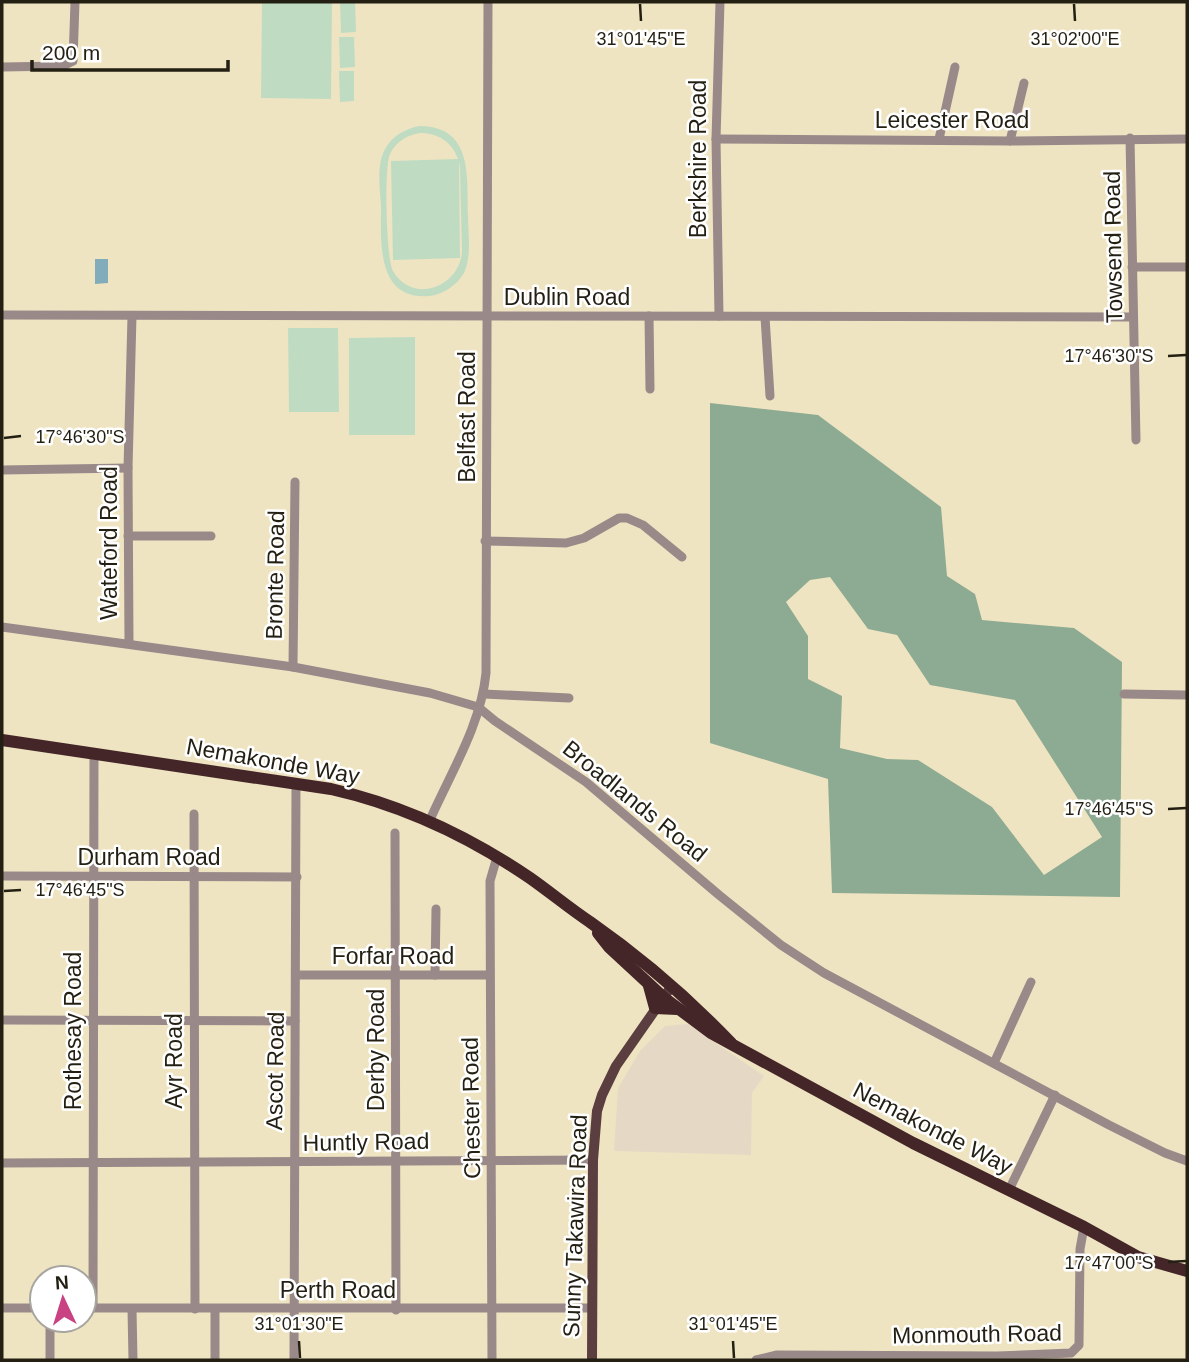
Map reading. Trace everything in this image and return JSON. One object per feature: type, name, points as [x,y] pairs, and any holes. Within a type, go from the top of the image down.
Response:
[{"type":"highway","name":"Nemakonde Way","points":[[2,740],[342,791],[429,822],[531,878],[620,943],[663,998],[731,1043]]},
{"type":"highway","name":"Nemakonde Way","points":[[590,922],[609,947],[663,998],[710,1033],[903,1137],[1149,1261],[1187,1271]]},
{"type":"highway","name":"Nemakonde Way","points":[[1118,1245],[1187,1262]]},
{"type":"main road","name":"Sunny Takawira Road","points":[[592,1360],[593,1160],[597,1111],[609,1078],[624,1052],[663,998]]},
{"type":"street","points":[[2,67],[62,66],[73,61],[75,2]]},
{"type":"street","name":"Belfast Road","points":[[429,822],[473,725],[484,694],[486,673],[488,2]]},
{"type":"street","name":"Berkshire Road","points":[[719,316],[716,139],[720,2]]},
{"type":"street","points":[[939,139],[955,66]]},
{"type":"street","points":[[1010,141],[1024,83]]},
{"type":"street","name":"Towsend Road","points":[[1130,138],[1136,440]]},
{"type":"street","name":"Leicester Road","points":[[716,139],[1187,139]]},
{"type":"street","points":[[1132,267],[1187,267]]},
{"type":"street","name":"Dublin Road","points":[[2,315],[1133,317]]},
{"type":"street","name":"Wateford Road","points":[[129,643],[128,468],[132,316]]},
{"type":"street","points":[[649,316],[650,389]]},
{"type":"street","points":[[765,317],[770,396]]},
{"type":"street","points":[[2,470],[128,468]]},
{"type":"street","name":"Bronte Road","points":[[293,667],[295,482]]},
{"type":"street","points":[[485,541],[566,544],[584,538],[619,518],[627,518],[643,524],[682,557]]},
{"type":"street","points":[[128,536],[211,536]]},
{"type":"street","name":"Broadlands Road","points":[[2,627],[293,667],[430,694],[478,707],[495,722],[586,782],[782,945],[861,994],[1165,1153],[1187,1161]]},
{"type":"street","points":[[484,694],[569,698]]},
{"type":"street","points":[[1125,694],[1187,695]]},
{"type":"street","name":"Rothesay Road","points":[[90,1264],[93,1163],[94,753]]},
{"type":"street","name":"Ascot Road","points":[[294,1360],[296,783]]},
{"type":"street","name":"Ayr Road","points":[[194,814],[195,1309]]},
{"type":"street","name":"Derby Road","points":[[395,833],[396,1310]]},
{"type":"street","name":"Chester Road","points":[[492,1360],[489,975],[490,881],[497,857]]},
{"type":"street","name":"Durham Road","points":[[2,876],[297,877]]},
{"type":"street","points":[[435,975],[436,909]]},
{"type":"street","name":"Forfar Road","points":[[296,975],[489,975]]},
{"type":"street","points":[[994,1063],[1031,982]]},
{"type":"street","points":[[2,1020],[295,1021]]},
{"type":"street","points":[[1009,1190],[1055,1095]]},
{"type":"street","name":"Huntly Road","points":[[2,1163],[593,1160]]},
{"type":"street","name":"Monmouth Road","points":[[756,1360],[777,1355],[997,1356],[1071,1353],[1079,1345],[1080,1249],[1084,1227]]},
{"type":"street","points":[[2,1308],[28,1308]]},
{"type":"street","name":"Perth Road","points":[[98,1308],[592,1308]]},
{"type":"street","points":[[132,1309],[133,1360]]},
{"type":"street","points":[[215,1309],[215,1360]]},
{"type":"street","points":[[50,1334],[50,1360]]},
{"type":"shaded area","points":[[688,1024],[764,1076],[752,1093],[751,1155],[614,1151],[618,1088],[640,1051],[665,1026]]},
{"type":"green space","points":[[262,2],[332,2],[331,99],[261,98]]},
{"type":"green space","points":[[355,2],[356,32],[341,33],[340,3]]},
{"type":"green space","points":[[339,37],[354,37],[355,67],[340,68]]},
{"type":"green space","points":[[339,71],[354,71],[354,101],[340,102]]},
{"type":"green space","points":[[419,126],[437,128],[449,134],[458,144],[468,185],[469,244],[464,273],[454,285],[430,296],[412,295],[400,289],[391,279],[382,252],[379,178],[382,156],[395,137]],"holes":[[[427,133],[448,143],[458,159],[391,161],[393,260],[460,258],[459,161],[462,252],[459,264],[453,275],[434,287],[423,289],[412,287],[393,271],[387,232],[386,194],[388,163],[392,150],[406,137]]]},
{"type":"green space","points":[[288,328],[338,328],[339,412],[289,412]]},
{"type":"green space","points":[[415,337],[415,435],[349,435],[349,338]]},
{"type":"green space","points":[[710,403],[818,415],[941,507],[947,576],[975,594],[982,620],[1074,628],[1122,662],[1120,897],[832,893],[828,779],[710,743]],"holes":[[[830,577],[868,629],[897,635],[930,685],[1015,700],[1102,837],[1044,875],[992,807],[918,760],[887,759],[840,748],[842,696],[808,679],[808,636],[786,602],[810,580]]]},
{"type":"water","points":[[95,259],[108,259],[108,283],[95,284]]}]
